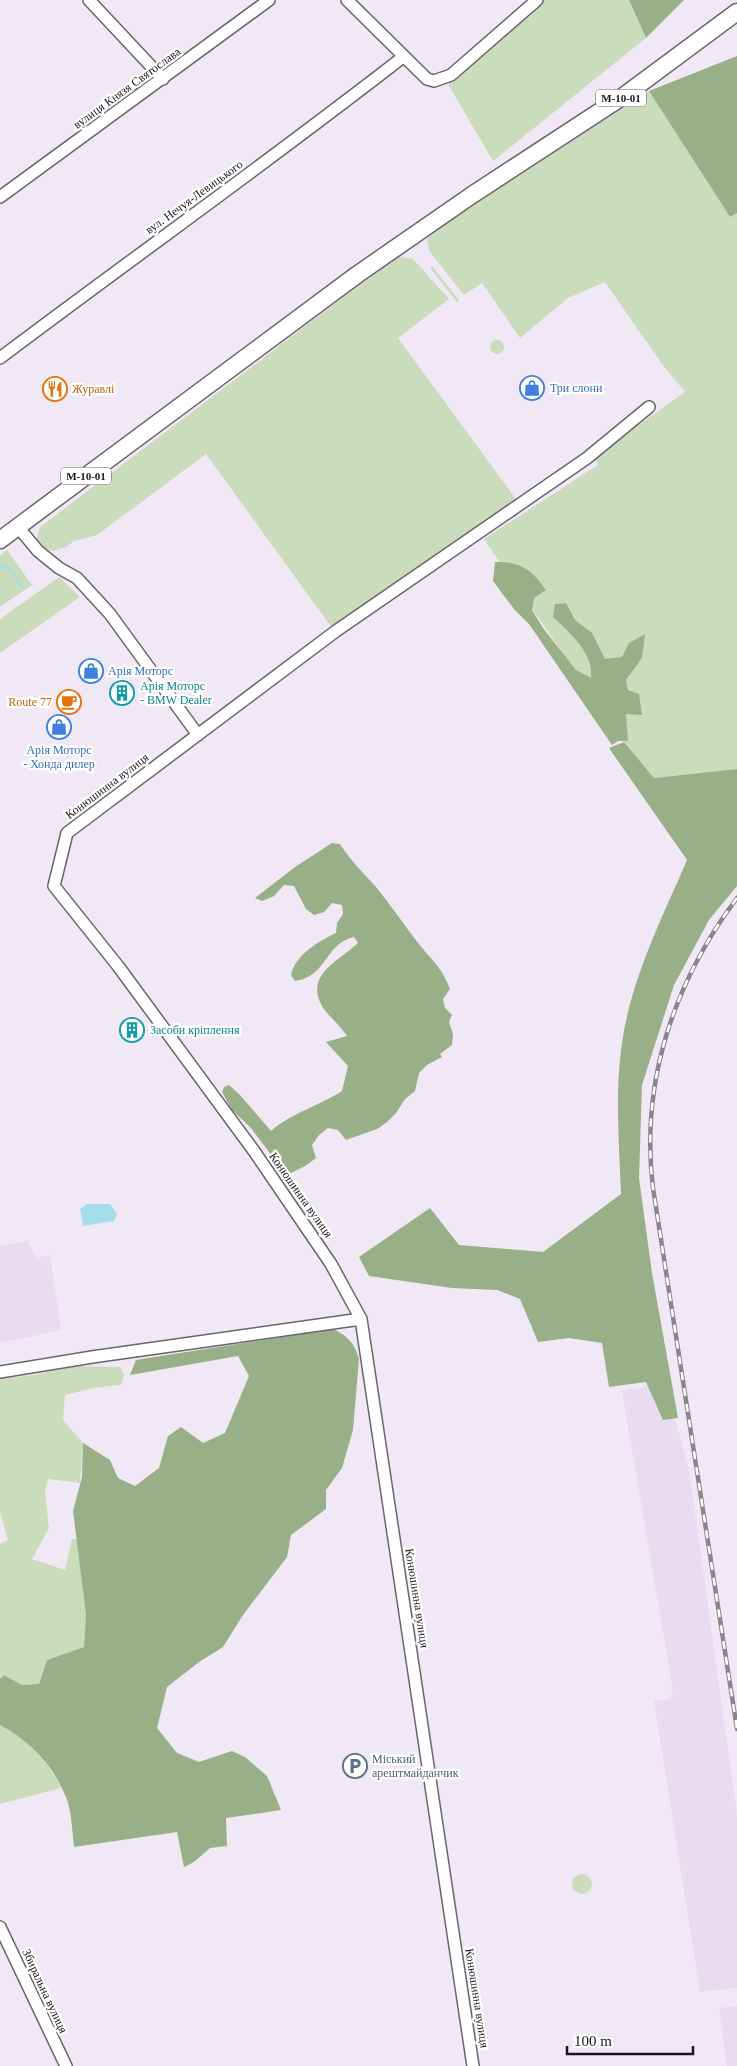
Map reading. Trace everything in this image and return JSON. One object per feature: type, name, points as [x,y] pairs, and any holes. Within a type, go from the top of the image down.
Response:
[{"type":"highway","name":"М-10-01","points":[[0,540],[358,274],[493,181],[625,95],[737,12]]},
{"type":"street","points":[[89,0],[163,79]]},
{"type":"street","name":"вулиця Князя Святослава","points":[[0,196],[270,0]]},
{"type":"street","points":[[347,0],[427,79],[434,81],[442,80],[458,69],[537,0]]},
{"type":"street","name":"вул. Нечуя-Левицького","points":[[0,358],[156,240],[266,163],[403,56]]},
{"type":"street","points":[[18,527],[38,551],[59,568],[77,578],[110,614],[198,735],[336,631],[587,458],[649,406]]},
{"type":"street","name":"Конюшинна вулиця","points":[[198,735],[67,833],[54,886],[118,966],[254,1151],[332,1264],[361,1320],[473,2066]]},
{"type":"street","points":[[0,1372],[92,1357],[361,1320]]},
{"type":"street","name":"Збиральна вулиця","points":[[0,1927],[66,2066]]},
{"type":"shaded area","points":[[27,1241],[37,1258],[50,1255],[61,1330],[0,1343],[0,1246]]},
{"type":"shaded area","points":[[665,1384],[689,1469],[737,1814],[737,1988],[700,1992],[654,1701],[669,1699],[673,1691],[622,1391]]},
{"type":"shaded area","points":[[737,2006],[737,2066],[727,2066],[719,2008]]},
{"type":"green space","points":[[543,0],[629,0],[646,38],[493,161],[448,84]]},
{"type":"green space","points":[[629,0],[684,0],[646,38]]},
{"type":"green space","points":[[737,56],[737,213],[730,217],[649,91]]},
{"type":"green space","points":[[649,91],[730,217],[737,213],[737,769],[654,778],[624,742],[484,539],[598,465],[594,457],[685,392],[662,364],[605,282],[568,298],[520,338],[482,283],[464,295],[430,252],[427,241],[433,230]]},
{"type":"green space","points":[[400,257],[413,259],[449,299],[398,338],[518,502],[427,561],[332,628],[206,454],[97,535],[74,541],[66,547],[53,551],[42,548],[37,538],[40,527],[394,259]]},
{"type":"green space","points":[[432,266],[459,300],[457,302],[430,268]]},
{"type":"green space","points":[[497,340],[502,342],[504,347],[502,352],[497,354],[492,352],[490,347],[492,342]]},
{"type":"green space","points":[[7,550],[32,585],[0,607],[0,555]]},
{"type":"green space","points":[[495,562],[519,565],[530,572],[541,583],[546,590],[534,598],[532,610],[543,628],[576,670],[591,678],[589,660],[585,652],[580,644],[553,617],[555,604],[566,603],[575,620],[592,633],[605,659],[622,657],[629,643],[645,634],[642,658],[626,680],[628,690],[639,694],[642,715],[626,714],[628,741],[618,741],[612,745],[529,624],[514,609],[493,581]]},
{"type":"green space","points":[[59,577],[80,597],[0,653],[0,619]]},
{"type":"green space","points":[[624,742],[654,778],[737,769],[737,886],[709,920],[674,985],[642,1085],[639,1178],[652,1273],[678,1418],[663,1420],[646,1382],[609,1387],[602,1343],[569,1338],[538,1342],[520,1299],[497,1290],[452,1288],[369,1276],[359,1257],[430,1208],[459,1245],[543,1252],[621,1194],[618,1092],[624,1031],[642,965],[687,860],[609,748]]},
{"type":"green space","points":[[332,843],[340,844],[380,892],[443,974],[450,989],[443,999],[445,1008],[452,1015],[449,1022],[453,1034],[452,1045],[440,1054],[442,1057],[427,1065],[419,1073],[415,1091],[405,1099],[396,1113],[387,1122],[377,1129],[346,1140],[338,1130],[328,1128],[319,1135],[312,1145],[316,1158],[289,1174],[278,1169],[269,1152],[251,1128],[232,1110],[222,1092],[224,1087],[229,1085],[271,1131],[287,1119],[342,1091],[348,1066],[326,1042],[347,1036],[322,1006],[318,995],[318,985],[326,969],[358,943],[354,937],[344,941],[337,946],[314,973],[306,978],[295,981],[291,975],[297,961],[309,949],[336,933],[337,923],[343,914],[342,905],[332,903],[324,912],[314,915],[306,909],[294,886],[284,885],[274,896],[262,901],[255,898],[295,867]]},
{"type":"green space","points":[[333,1329],[350,1341],[359,1359],[353,1430],[342,1468],[326,1490],[326,1509],[291,1535],[287,1557],[243,1615],[223,1647],[199,1662],[167,1687],[157,1728],[177,1753],[199,1762],[232,1751],[245,1757],[267,1776],[281,1810],[226,1818],[227,1846],[210,1848],[194,1862],[184,1867],[177,1832],[74,1847],[68,1803],[54,1774],[31,1747],[0,1725],[0,1679],[4,1675],[22,1685],[39,1684],[47,1660],[84,1647],[86,1614],[73,1511],[82,1477],[83,1443],[110,1460],[118,1478],[135,1486],[159,1468],[168,1436],[181,1427],[203,1443],[225,1433],[249,1376],[238,1356],[130,1375],[136,1360]]},
{"type":"green space","points":[[74,1366],[120,1367],[124,1375],[121,1385],[93,1388],[65,1395],[63,1420],[83,1443],[80,1483],[48,1479],[45,1493],[49,1528],[32,1559],[65,1570],[72,1539],[78,1539],[86,1614],[84,1647],[47,1660],[39,1684],[22,1685],[4,1675],[0,1679],[0,1544],[8,1540],[0,1512],[0,1379],[34,1375]]},
{"type":"green space","points":[[0,1725],[36,1751],[49,1767],[61,1788],[0,1804]]},
{"type":"green space","points":[[582,1874],[589,1877],[592,1884],[589,1891],[582,1894],[575,1891],[572,1884],[575,1877]]},
{"type":"water","points":[[87,1204],[110,1204],[117,1214],[114,1221],[83,1226],[80,1209]]},
{"type":"waterway","points":[[0,568],[5,564],[23,588]]},
{"type":"railway","points":[[737,898],[695,964],[679,999],[666,1035],[657,1072],[652,1110],[650,1149],[653,1188],[737,1729]]},
{"type":"place","name":"Три слони","points":[[532,388]]},
{"type":"place","name":"Журавлі","points":[[55,389]]},
{"type":"place","name":"Арія Моторс","points":[[91,671]]},
{"type":"place","name":"Арія Моторс - BMW Dealer","points":[[122,693]]},
{"type":"place","name":"Route 77","points":[[69,702]]},
{"type":"place","name":"Арія Моторс - Хонда дилер","points":[[59,727]]},
{"type":"place","name":"Засоби кріплення","points":[[132,1030]]},
{"type":"place","name":"Міський арештмайданчик","points":[[355,1766]]}]
